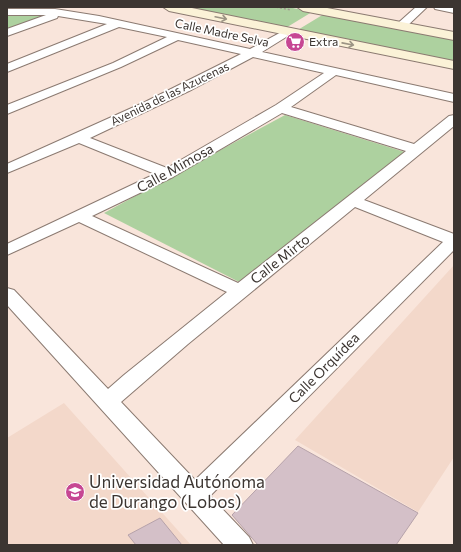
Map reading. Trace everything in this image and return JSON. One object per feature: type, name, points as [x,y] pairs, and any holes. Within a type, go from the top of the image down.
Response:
[{"type":"main road","points":[[169,7],[454,65]]},
{"type":"main road","points":[[299,9],[325,9],[400,26],[454,36]]},
{"type":"main road","name":"Avenida de las Azucenas","points":[[287,32],[325,9]]},
{"type":"street","points":[[400,26],[422,7]]},
{"type":"street","points":[[438,7],[454,10]]},
{"type":"street","name":"Calle Madre Selva","points":[[7,12],[61,13],[119,23],[454,98]]},
{"type":"street","points":[[7,33],[61,13]]},
{"type":"street","points":[[7,68],[119,23]]},
{"type":"street","name":"Avenida de las Azucenas","points":[[7,168],[79,138],[156,103],[253,53],[287,32]]},
{"type":"street","points":[[7,110],[118,65],[178,36]]},
{"type":"street","name":"Calle Mimosa","points":[[7,250],[81,217],[168,174],[282,108],[334,71]]},
{"type":"street","points":[[282,108],[415,149]]},
{"type":"street","name":"Calle Mirto","points":[[108,402],[131,380],[454,119]]},
{"type":"street","points":[[79,138],[168,174]]},
{"type":"street","points":[[353,201],[454,240]]},
{"type":"street","points":[[81,217],[240,291]]},
{"type":"street","name":"Calle Orquídea","points":[[195,496],[454,240]]},
{"type":"street","points":[[7,294],[240,545]]},
{"type":"path","points":[[276,7],[299,9]]},
{"type":"shaded area","points":[[454,265],[454,457],[418,512],[295,440]]},
{"type":"shaded area","name":"Universidad Autónoma de Durango (Lobos)","points":[[64,403],[191,545],[7,545],[7,438]]},
{"type":"green space","points":[[176,7],[288,7],[312,12],[284,29]]},
{"type":"green space","points":[[324,14],[454,39],[454,63],[296,31]]},
{"type":"green space","points":[[7,15],[49,16],[7,31]]},
{"type":"green space","points":[[285,115],[408,153],[245,285],[104,213]]},
{"type":"building","points":[[298,446],[418,513],[396,545],[258,545],[232,515]]},
{"type":"building","points":[[160,518],[182,545],[136,545],[128,535]]},
{"type":"place","name":"Extra","points":[[295,42]]},
{"type":"place","name":"Universidad Autónoma de Durango (Lobos)","points":[[75,492]]}]
